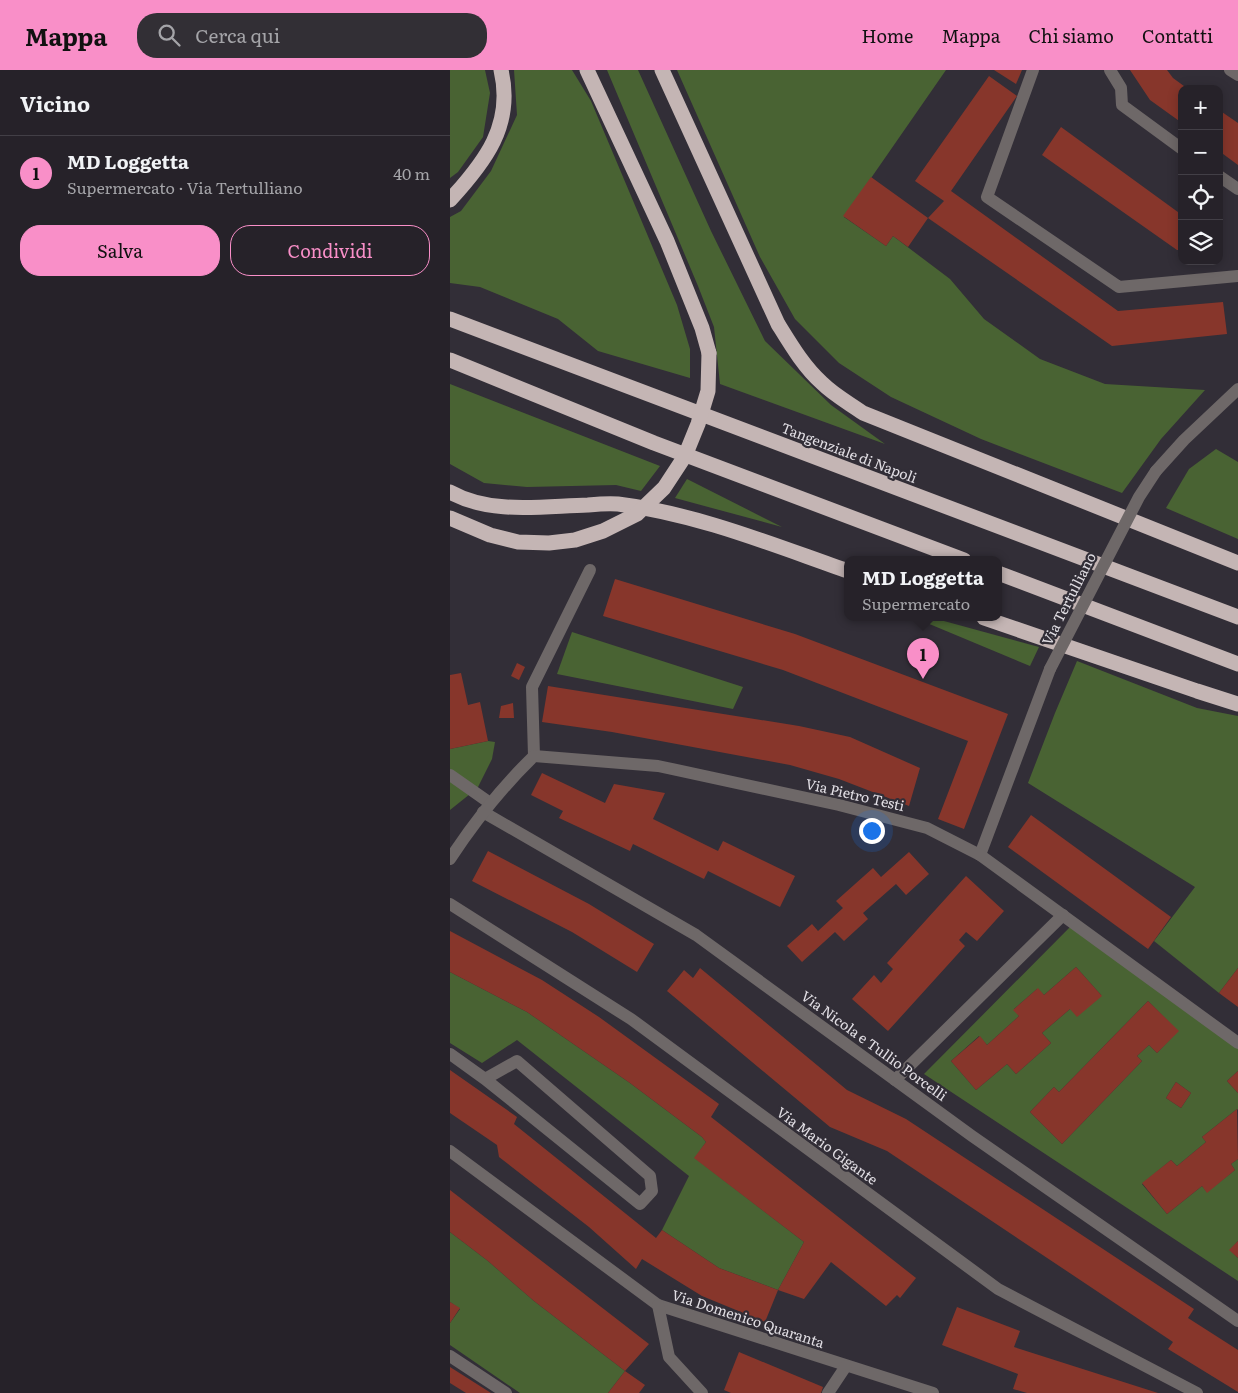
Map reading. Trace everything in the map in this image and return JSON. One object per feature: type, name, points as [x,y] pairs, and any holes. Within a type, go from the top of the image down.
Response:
[{"type":"highway","points":[[450,200],[482,164],[501,124],[503,101],[501,70]]},
{"type":"highway","points":[[450,518],[490,535],[518,542],[549,543],[575,540],[603,531],[637,514],[664,488],[685,456],[698,424],[708,391],[709,352],[702,328],[667,241],[587,70]]},
{"type":"highway","points":[[662,70],[778,324],[792,347],[821,383],[863,412],[1238,563]]},
{"type":"highway","name":"Tangenziale di Napoli","points":[[450,319],[1238,617]]},
{"type":"highway","points":[[450,360],[654,443],[953,556]]},
{"type":"highway","points":[[450,492],[474,502],[505,508],[617,504],[679,515],[724,528],[844,570]]},
{"type":"highway","points":[[1002,575],[1238,664]]},
{"type":"highway","points":[[993,621],[1238,704]]},
{"type":"street","points":[[1033,70],[987,197],[1119,287],[1238,276]]},
{"type":"street","points":[[1110,70],[1121,88],[1122,105],[1178,145]]},
{"type":"street","points":[[1230,70],[1238,76]]},
{"type":"street","points":[[1223,179],[1238,189]]},
{"type":"street","name":"Via Tertulliano","points":[[980,855],[1050,669],[1139,497],[1156,471],[1184,440],[1238,389]]},
{"type":"street","points":[[450,859],[486,808],[534,756],[532,687],[590,570]]},
{"type":"street","name":"Via Pietro Testi","points":[[534,756],[658,766],[839,805],[927,828],[980,855],[1238,1043]]},
{"type":"street","name":"Via Nicola e Tullio Porcelli","points":[[450,775],[486,808],[696,936],[972,1136],[1238,1321]]},
{"type":"street","name":"Via Mario Gigante","points":[[450,904],[631,1019],[998,1289],[1197,1393]]},
{"type":"street","points":[[895,1080],[1063,915]]},
{"type":"street","points":[[450,1054],[485,1078],[640,1204],[652,1191],[650,1176],[516,1061],[485,1078]]},
{"type":"street","name":"Via Domenico Quaranta","points":[[450,1152],[658,1305],[933,1393]]},
{"type":"street","points":[[658,1305],[668,1357],[702,1393]]},
{"type":"street","points":[[450,1356],[506,1393]]},
{"type":"street","points":[[828,1393],[846,1366]]},
{"type":"green space","points":[[450,70],[485,70],[490,93],[483,137],[458,172],[450,178]]},
{"type":"green space","points":[[514,70],[572,70],[591,101],[677,305],[690,349],[690,378],[598,351],[558,319],[480,287],[450,283],[450,217],[461,211],[491,171],[517,115]]},
{"type":"green space","points":[[607,70],[638,70],[711,231],[765,341],[831,405],[885,444],[720,384],[714,327]]},
{"type":"green space","points":[[677,70],[946,70],[844,217],[886,246],[893,236],[950,279],[984,319],[1040,359],[1105,384],[1205,390],[1161,439],[1122,493],[981,439],[891,397],[839,363],[795,319],[760,257]]},
{"type":"green space","points":[[450,384],[660,466],[641,491],[616,485],[527,487],[484,483],[450,464]]},
{"type":"green space","points":[[1216,449],[1238,462],[1238,539],[1166,508],[1189,469]]},
{"type":"green space","points":[[687,479],[782,527],[675,498]]},
{"type":"green space","points":[[922,621],[944,621],[1039,647],[1030,666]]},
{"type":"green space","points":[[572,632],[743,687],[733,709],[557,674]]},
{"type":"green space","points":[[1077,661],[1197,708],[1238,716],[1238,968],[1219,993],[1154,941],[1195,887],[1028,783]]},
{"type":"green space","points":[[488,741],[495,742],[492,759],[477,789],[450,769],[450,749]]},
{"type":"green space","points":[[450,781],[470,794],[450,810]]},
{"type":"green space","points":[[1074,923],[1238,1043],[1238,1071],[1227,1081],[1238,1093],[1238,1110],[1202,1137],[1206,1142],[1177,1166],[1171,1160],[1142,1184],[1167,1214],[1202,1186],[1207,1192],[1235,1170],[1231,1164],[1238,1159],[1238,1241],[1230,1250],[1238,1258],[1238,1281],[924,1074]],"holes":[[[1076,967],[1101,995],[1070,1009],[1042,1033],[1051,1043],[1016,1074],[1007,1064],[976,1090],[951,1061],[979,1036],[987,1045],[1019,1016],[1014,1009],[1037,989],[1044,995]],[[1148,1001],[1178,1031],[1157,1053],[1149,1045],[1137,1056],[1142,1061],[1062,1144],[1030,1112],[1054,1087],[1059,1092]],[[1176,1082],[1191,1093],[1181,1108],[1166,1098]]]},
{"type":"green space","points":[[450,972],[527,1012],[630,1083],[702,1137],[706,1142],[695,1158],[804,1242],[778,1290],[719,1268],[662,1230],[689,1176],[517,1040],[482,1063],[450,1043]]},
{"type":"green space","points":[[450,1232],[488,1261],[534,1301],[625,1371],[608,1393],[520,1393],[450,1345],[450,1323],[460,1309],[450,1302]]},
{"type":"building","points":[[994,70],[1022,70],[1016,84]]},
{"type":"building","points":[[1130,70],[1167,70],[1173,78],[1183,85],[1178,85],[1178,120],[1150,100]]},
{"type":"building","points":[[989,76],[1017,96],[951,191],[1118,311],[1223,302],[1227,334],[1112,346],[928,218],[944,201],[915,181]]},
{"type":"building","points":[[1223,113],[1238,123],[1238,165],[1223,154]]},
{"type":"building","points":[[1061,127],[1178,212],[1178,250],[1177,250],[1042,155]]},
{"type":"building","points":[[871,177],[928,218],[908,247],[893,236],[886,246],[843,216]]},
{"type":"building","points":[[615,579],[795,634],[1008,714],[964,829],[938,819],[968,741],[783,670],[603,616]]},
{"type":"building","points":[[517,663],[525,667],[519,680],[511,676]]},
{"type":"building","points":[[461,673],[468,705],[480,702],[488,741],[450,749],[450,675]]},
{"type":"building","points":[[548,686],[799,726],[850,737],[920,768],[909,806],[839,779],[790,765],[612,732],[542,722]]},
{"type":"building","points":[[513,703],[514,718],[499,718],[501,706]]},
{"type":"building","points":[[542,773],[605,803],[614,784],[665,793],[653,819],[718,851],[723,841],[795,876],[780,907],[708,871],[704,879],[633,844],[630,851],[559,818],[563,811],[531,795]]},
{"type":"building","points":[[1031,815],[1171,917],[1148,949],[1008,847]]},
{"type":"building","points":[[488,851],[589,904],[654,944],[637,972],[572,932],[472,881]]},
{"type":"building","points":[[909,852],[929,874],[906,895],[896,884],[863,913],[868,919],[844,941],[835,932],[802,962],[787,946],[812,924],[818,931],[843,908],[836,901],[873,868],[881,877]]},
{"type":"building","points":[[966,876],[1004,911],[977,941],[966,932],[959,940],[965,946],[888,1031],[852,999],[874,975],[881,983],[893,969],[887,963]]},
{"type":"building","points":[[450,931],[542,980],[599,1017],[719,1104],[711,1117],[916,1278],[900,1298],[897,1295],[886,1306],[831,1262],[804,1299],[778,1290],[804,1242],[694,1158],[706,1142],[702,1137],[630,1083],[527,1012],[450,972]]},
{"type":"building","points":[[1076,967],[1102,996],[1077,1017],[1070,1009],[1042,1033],[1051,1043],[1016,1074],[1007,1064],[976,1090],[951,1061],[980,1036],[987,1045],[1019,1016],[1013,1010],[1038,988],[1044,995]]},
{"type":"building","points":[[700,968],[847,1090],[906,1119],[1194,1309],[1188,1318],[1238,1350],[1238,1392],[1168,1349],[1173,1342],[887,1151],[830,1127],[667,991],[684,970],[693,978]]},
{"type":"building","points":[[1238,968],[1238,1007],[1219,993]]},
{"type":"building","points":[[1148,1001],[1179,1031],[1157,1053],[1149,1045],[1137,1056],[1142,1061],[1062,1144],[1030,1112],[1054,1087],[1059,1092]]},
{"type":"building","points":[[450,1070],[517,1117],[514,1124],[656,1238],[662,1230],[719,1268],[778,1290],[765,1322],[702,1296],[642,1259],[636,1269],[589,1227],[499,1157],[497,1145],[450,1113]]},
{"type":"building","points":[[1238,1071],[1238,1093],[1227,1081]]},
{"type":"building","points":[[1176,1082],[1191,1093],[1181,1108],[1166,1098]]},
{"type":"building","points":[[1237,1109],[1238,1159],[1231,1164],[1235,1170],[1207,1193],[1202,1186],[1167,1214],[1142,1183],[1171,1160],[1177,1166],[1206,1142],[1202,1137]]},
{"type":"building","points":[[450,1190],[649,1344],[625,1371],[534,1301],[488,1261],[450,1232]]},
{"type":"building","points":[[1238,1241],[1238,1258],[1229,1250]]},
{"type":"building","points":[[450,1302],[460,1308],[450,1323]]},
{"type":"building","points":[[957,1307],[1020,1331],[1014,1347],[1158,1393],[1027,1393],[1013,1389],[1018,1374],[942,1345]]},
{"type":"building","points":[[739,1352],[823,1387],[821,1393],[731,1393],[724,1390]]},
{"type":"building","points":[[450,1367],[491,1393],[466,1393],[450,1383]]},
{"type":"building","points":[[625,1371],[645,1385],[639,1393],[608,1393]]},
{"type":"place","name":"MD Loggetta","points":[[923,679]]}]
